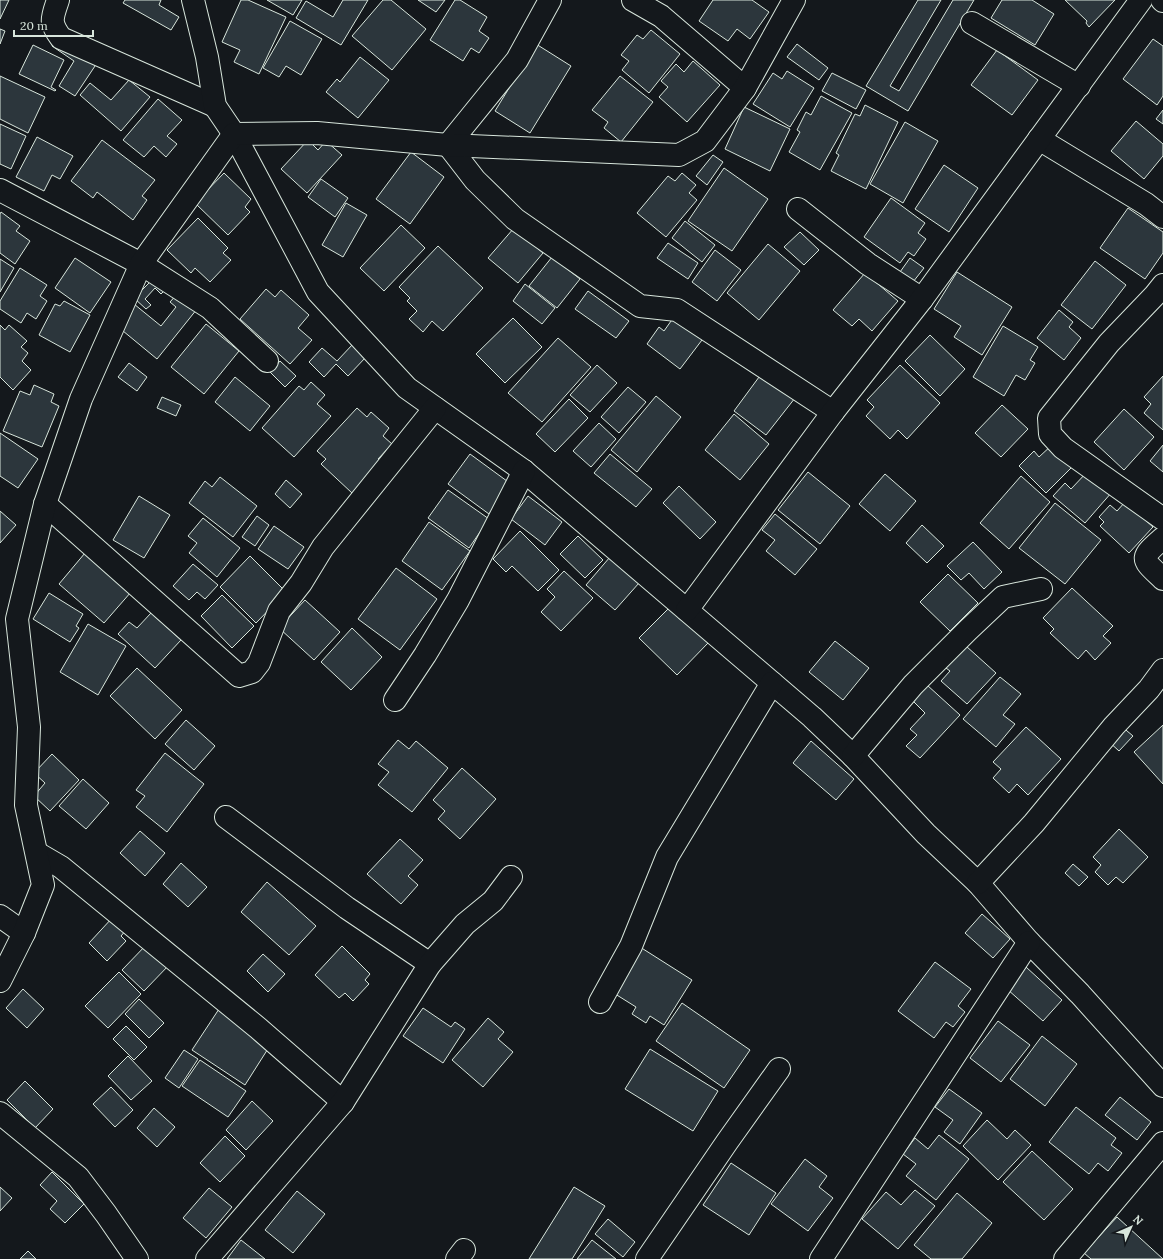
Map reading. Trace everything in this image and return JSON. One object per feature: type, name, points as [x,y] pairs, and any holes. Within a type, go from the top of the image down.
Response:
[{"type":"street","points":[[58,0],[53,15],[53,28],[61,38],[215,106]]},
{"type":"street","points":[[193,0],[207,57],[215,106],[234,134],[318,292],[407,388],[524,470],[812,717],[853,756],[926,834],[978,883],[1029,942],[1080,994],[1162,1085]]},
{"type":"street","points":[[448,145],[517,60],[550,0]]},
{"type":"street","points":[[633,0],[661,16],[745,88]]},
{"type":"street","points":[[234,134],[317,133],[448,145],[679,155],[706,141],[745,88],[794,0]]},
{"type":"street","points":[[686,610],[833,412],[922,300],[1141,0]]},
{"type":"street","points":[[972,23],[1079,86]]},
{"type":"street","points":[[0,982],[24,932],[43,885],[26,805],[29,726],[9,618],[45,504],[81,399],[141,264],[234,134]]},
{"type":"street","points":[[1039,139],[1146,204],[1163,217]]},
{"type":"street","points":[[448,145],[475,180],[515,219],[633,302],[640,306],[677,310],[833,412]]},
{"type":"street","points":[[0,190],[141,264],[210,308],[267,361]]},
{"type":"street","points":[[798,209],[868,264],[922,300]]},
{"type":"street","points":[[1160,294],[1109,344],[1049,418],[1050,434],[1063,448],[1163,519]]},
{"type":"street","points":[[45,504],[240,676],[252,672],[259,662],[279,611],[301,583],[323,547],[435,408]]},
{"type":"street","points":[[395,700],[425,655],[458,600],[524,470]]},
{"type":"street","points":[[1163,538],[1147,552],[1145,557],[1146,562],[1163,579]]},
{"type":"street","points":[[853,756],[913,684],[1003,598],[1041,589]]},
{"type":"street","points":[[978,883],[1034,823],[1114,726],[1149,689],[1163,670]]},
{"type":"street","points":[[600,1002],[631,946],[667,857],[772,683]]},
{"type":"street","points":[[226,818],[348,908],[430,964]]},
{"type":"street","points":[[37,853],[61,867],[252,1023],[344,1102]]},
{"type":"street","points":[[207,1259],[344,1102],[430,964],[465,924],[493,901],[511,877]]},
{"type":"street","points":[[0,916],[24,932]]},
{"type":"street","points":[[821,1259],[1029,942]]},
{"type":"street","points":[[647,1259],[779,1069]]},
{"type":"street","points":[[3,1121],[78,1177],[137,1259]]},
{"type":"street","points":[[1065,1259],[1163,1144]]},
{"type":"building","points":[[0,0],[9,0],[0,19]]},
{"type":"building","points":[[125,0],[161,0],[159,5],[179,17],[171,30],[123,3]]},
{"type":"building","points":[[241,0],[248,0],[286,17],[259,74],[234,62],[240,50],[222,42]]},
{"type":"building","points":[[267,0],[302,0],[293,15]]},
{"type":"building","points":[[343,0],[368,0],[341,45],[296,18],[306,1],[333,17]]},
{"type":"building","points":[[383,0],[391,0],[426,29],[392,70],[352,36]]},
{"type":"building","points":[[418,0],[445,0],[436,12]]},
{"type":"building","points":[[455,0],[460,0],[487,17],[479,31],[489,38],[479,53],[471,48],[463,61],[430,40]]},
{"type":"building","points":[[713,0],[752,0],[769,12],[750,39],[737,29],[728,41],[699,21]]},
{"type":"building","points":[[918,0],[941,0],[890,86],[899,91],[953,0],[974,0],[908,111],[866,86]]},
{"type":"building","points":[[1002,0],[1032,0],[1054,14],[1035,45],[991,18]]},
{"type":"building","points":[[1065,0],[1115,0],[1089,27],[1086,23],[1087,21]]},
{"type":"building","points":[[290,21],[322,39],[301,75],[286,66],[279,77],[263,68]]},
{"type":"building","points":[[0,29],[5,31],[0,44]]},
{"type":"building","points":[[651,30],[680,54],[649,93],[622,70],[629,61],[621,55],[637,35],[643,39]]},
{"type":"building","points":[[57,37],[97,63],[75,96],[59,86],[74,61],[52,46]]},
{"type":"building","points":[[1153,39],[1163,46],[1163,96],[1157,105],[1123,79]]},
{"type":"building","points":[[536,44],[571,66],[530,133],[495,111]]},
{"type":"building","points":[[797,44],[828,68],[819,80],[787,57]]},
{"type":"building","points":[[33,45],[64,60],[51,87],[56,90],[55,91],[19,74]]},
{"type":"building","points":[[997,50],[1038,80],[1012,115],[971,85]]},
{"type":"building","points":[[360,57],[389,80],[358,118],[326,92],[337,79],[340,82]]},
{"type":"building","points":[[693,61],[720,85],[687,122],[659,97],[668,87],[661,81],[676,64],[684,72]]},
{"type":"building","points":[[787,71],[814,88],[790,127],[753,104],[773,73],[782,79]]},
{"type":"building","points":[[832,73],[866,90],[856,109],[822,91]]},
{"type":"building","points":[[0,76],[45,97],[28,133],[0,119]]},
{"type":"building","points":[[620,76],[653,102],[621,142],[604,128],[608,122],[592,110]]},
{"type":"building","points":[[129,80],[150,97],[121,131],[80,95],[90,83],[111,100]]},
{"type":"building","points":[[821,96],[852,113],[820,170],[789,152],[800,132],[797,130],[806,112],[811,115]]},
{"type":"building","points":[[158,99],[182,120],[167,136],[177,144],[166,157],[154,146],[144,157],[123,140]]},
{"type":"building","points":[[865,105],[898,122],[866,189],[831,171],[839,155],[836,153],[855,114],[860,116]]},
{"type":"building","points":[[744,107],[790,129],[770,171],[725,149]]},
{"type":"building","points":[[1163,110],[1163,124],[1156,119]]},
{"type":"building","points":[[1136,121],[1163,144],[1163,156],[1144,179],[1111,151]]},
{"type":"building","points":[[905,122],[938,141],[903,203],[870,184]]},
{"type":"building","points":[[0,124],[26,136],[11,169],[0,164]]},
{"type":"building","points":[[37,137],[73,156],[60,179],[52,175],[44,191],[16,177]]},
{"type":"building","points":[[102,140],[155,180],[142,196],[147,200],[133,220],[97,192],[93,198],[71,181]]},
{"type":"building","points":[[308,140],[318,150],[326,141],[342,155],[307,193],[281,169]]},
{"type":"building","points":[[411,152],[444,177],[410,224],[376,199]]},
{"type":"building","points":[[713,155],[723,162],[707,185],[696,176]]},
{"type":"building","points":[[944,165],[978,188],[949,232],[915,209]]},
{"type":"building","points":[[724,168],[768,199],[732,251],[688,221]]},
{"type":"building","points":[[224,173],[251,199],[245,207],[250,212],[228,235],[195,203]]},
{"type":"building","points":[[682,173],[696,185],[689,193],[697,200],[666,237],[637,213],[668,176],[675,181]]},
{"type":"building","points":[[321,179],[348,198],[335,217],[308,197]]},
{"type":"building","points":[[891,198],[925,223],[918,233],[926,239],[914,256],[908,252],[900,263],[864,237]]},
{"type":"building","points":[[346,203],[367,215],[343,257],[322,245]]},
{"type":"building","points":[[1128,208],[1163,232],[1163,253],[1145,279],[1100,248]]},
{"type":"building","points":[[1,212],[20,226],[16,231],[30,241],[15,264],[0,253]]},
{"type":"building","points":[[198,218],[228,248],[223,253],[231,260],[210,282],[195,268],[191,273],[167,250]]},
{"type":"building","points":[[685,221],[715,245],[702,262],[672,238]]},
{"type":"building","points":[[401,225],[425,248],[384,291],[360,268]]},
{"type":"building","points":[[514,228],[543,253],[518,283],[488,258]]},
{"type":"building","points":[[800,232],[819,250],[804,265],[784,247]]},
{"type":"building","points":[[668,243],[698,263],[688,279],[657,258]]},
{"type":"building","points":[[768,244],[800,271],[759,320],[727,293]]},
{"type":"building","points":[[438,246],[483,288],[443,331],[432,321],[423,332],[409,319],[417,311],[407,301],[410,298],[399,287]]},
{"type":"building","points":[[715,250],[741,270],[717,301],[692,282]]},
{"type":"building","points":[[552,257],[580,279],[557,308],[529,286]]},
{"type":"building","points":[[75,258],[111,282],[90,313],[55,288]]},
{"type":"building","points":[[910,258],[924,268],[913,282],[900,272]]},
{"type":"building","points":[[0,259],[14,268],[0,292]]},
{"type":"building","points":[[1095,261],[1126,285],[1092,329],[1061,305]]},
{"type":"building","points":[[20,268],[47,285],[40,296],[47,301],[36,319],[27,313],[21,323],[0,309],[0,301]]},
{"type":"building","points":[[957,272],[1012,307],[982,355],[954,337],[961,326],[934,309]]},
{"type":"building","points":[[865,273],[898,301],[872,331],[859,319],[852,326],[833,310]]},
{"type":"building","points":[[156,276],[168,287],[161,294],[155,288],[145,299],[151,305],[146,309],[134,298]]},
{"type":"building","points":[[525,284],[555,308],[542,324],[513,301]]},
{"type":"building","points":[[266,289],[275,297],[281,290],[309,315],[298,328],[312,340],[290,364],[240,319]]},
{"type":"building","points":[[588,291],[629,321],[616,338],[575,309]]},
{"type":"building","points":[[178,293],[197,309],[157,359],[117,326],[134,304],[161,326],[176,307],[170,302]]},
{"type":"building","points":[[64,301],[90,315],[70,352],[39,335],[55,304],[60,306]]},
{"type":"building","points":[[1059,310],[1073,322],[1069,327],[1081,338],[1064,360],[1037,338]]},
{"type":"building","points":[[676,314],[705,336],[680,369],[647,344],[659,327],[664,331]]},
{"type":"building","points":[[513,318],[542,347],[505,383],[476,354]]},
{"type":"building","points":[[206,324],[239,351],[204,394],[171,367]]},
{"type":"building","points":[[0,325],[5,330],[9,325],[27,341],[21,347],[28,353],[22,361],[31,370],[13,390],[0,377]]},
{"type":"building","points":[[1003,326],[1038,347],[1030,360],[1035,363],[1025,380],[1016,375],[1004,396],[973,377]]},
{"type":"building","points":[[930,335],[965,369],[940,396],[905,361]]},
{"type":"building","points":[[558,338],[591,367],[542,422],[508,393]]},
{"type":"building","points":[[353,344],[366,357],[348,376],[336,364],[324,377],[309,362],[322,348],[337,361]]},
{"type":"building","points":[[280,361],[296,376],[285,387],[270,372]]},
{"type":"building","points":[[129,363],[147,377],[137,391],[118,377]]},
{"type":"building","points":[[597,365],[617,383],[590,412],[570,395]]},
{"type":"building","points":[[900,365],[940,403],[907,439],[898,430],[890,439],[866,416],[874,407],[867,400]]},
{"type":"building","points":[[762,373],[795,398],[766,435],[734,411]]},
{"type":"building","points":[[1163,376],[1163,430],[1144,413],[1151,404],[1144,397]]},
{"type":"building","points":[[235,377],[270,406],[250,431],[215,402]]},
{"type":"building","points":[[311,382],[325,395],[317,404],[331,416],[294,457],[262,428],[299,386],[304,390]]},
{"type":"building","points":[[34,385],[54,394],[51,402],[59,406],[42,447],[3,431],[20,391],[30,395]]},
{"type":"building","points":[[628,387],[646,402],[619,433],[601,417]]},
{"type":"building","points":[[656,396],[681,417],[637,472],[611,450]]},
{"type":"building","points":[[162,397],[181,405],[176,416],[157,408]]},
{"type":"building","points":[[569,399],[588,418],[555,452],[536,434]]},
{"type":"building","points":[[1002,405],[1028,429],[1001,457],[975,433]]},
{"type":"building","points":[[357,408],[367,417],[371,412],[389,428],[383,436],[392,444],[378,459],[381,462],[352,493],[321,464],[326,459],[317,451]]},
{"type":"building","points":[[1124,409],[1154,437],[1124,470],[1094,442]]},
{"type":"building","points":[[734,414],[769,444],[740,480],[705,450]]},
{"type":"building","points":[[599,423],[616,439],[591,467],[573,451]]},
{"type":"building","points":[[0,433],[38,459],[18,488],[0,476]]},
{"type":"building","points":[[1053,444],[1074,465],[1046,493],[1019,466],[1034,451],[1039,457]]},
{"type":"building","points":[[1163,445],[1163,472],[1150,461]]},
{"type":"building","points":[[470,454],[511,484],[489,514],[448,484]]},
{"type":"building","points":[[610,454],[652,489],[636,507],[594,473]]},
{"type":"building","points":[[1088,471],[1112,492],[1085,523],[1053,496],[1065,483],[1071,489]]},
{"type":"building","points":[[808,472],[850,506],[820,544],[778,510]]},
{"type":"building","points":[[885,474],[916,501],[890,531],[859,504]]},
{"type":"building","points":[[1021,476],[1050,502],[1009,549],[980,523]]},
{"type":"building","points":[[220,477],[257,506],[233,537],[189,503],[205,481],[212,487]]},
{"type":"building","points":[[286,480],[302,494],[290,508],[275,494]]},
{"type":"building","points":[[679,486],[716,522],[700,539],[663,503]]},
{"type":"building","points":[[448,490],[489,519],[469,548],[428,518]]},
{"type":"building","points":[[139,496],[170,515],[144,558],[113,540]]},
{"type":"building","points":[[528,496],[562,522],[545,545],[511,519]]},
{"type":"building","points":[[1125,502],[1153,527],[1129,553],[1100,526],[1104,522],[1099,517],[1110,505],[1117,511]]},
{"type":"building","points":[[1055,503],[1101,540],[1065,584],[1019,548]]},
{"type":"building","points":[[0,511],[16,525],[0,543]]},
{"type":"building","points":[[775,514],[817,549],[795,575],[766,551],[775,540],[762,530]]},
{"type":"building","points":[[257,516],[269,525],[255,546],[242,537]]},
{"type":"building","points":[[203,518],[240,548],[217,577],[189,553],[197,543],[188,536]]},
{"type":"building","points":[[429,522],[470,551],[442,590],[402,561]]},
{"type":"building","points":[[922,525],[944,546],[927,563],[906,543]]},
{"type":"building","points":[[274,526],[304,547],[288,569],[258,549]]},
{"type":"building","points":[[520,531],[559,570],[538,591],[512,566],[506,572],[493,559]]},
{"type":"building","points":[[578,536],[603,560],[585,578],[560,554]]},
{"type":"building","points":[[973,542],[1002,572],[984,589],[969,573],[961,580],[947,566]]},
{"type":"building","points":[[85,553],[131,592],[104,623],[59,584]]},
{"type":"building","points":[[250,556],[286,592],[256,623],[220,587]]},
{"type":"building","points":[[610,557],[639,583],[615,610],[586,585]]},
{"type":"building","points":[[193,564],[218,585],[205,599],[197,592],[189,600],[173,586]]},
{"type":"building","points":[[396,568],[437,599],[400,650],[358,619]]},
{"type":"building","points":[[564,571],[593,598],[561,631],[541,612],[555,597],[547,589]]},
{"type":"building","points":[[948,574],[978,603],[950,631],[920,602]]},
{"type":"building","points":[[1072,588],[1113,626],[1103,636],[1111,643],[1095,660],[1086,650],[1078,659],[1050,633],[1054,629],[1043,618]]},
{"type":"building","points":[[49,593],[83,614],[76,626],[79,628],[70,642],[33,619]]},
{"type":"building","points":[[222,595],[254,626],[232,648],[201,616]]},
{"type":"building","points":[[305,600],[340,632],[314,660],[279,628]]},
{"type":"building","points":[[671,606],[708,643],[677,675],[639,638]]},
{"type":"building","points":[[151,613],[181,640],[155,668],[118,634],[129,622],[137,628]]},
{"type":"building","points":[[88,624],[126,646],[98,695],[60,672]]},
{"type":"building","points":[[352,628],[382,657],[351,690],[321,662]]},
{"type":"building","points":[[835,641],[869,668],[843,700],[809,672]]},
{"type":"building","points":[[966,646],[996,673],[967,704],[941,681],[950,671],[946,668]]},
{"type":"building","points":[[137,668],[182,710],[155,739],[110,696]]},
{"type":"building","points":[[1000,677],[1021,694],[1003,715],[1015,724],[996,747],[963,719]]},
{"type":"building","points":[[927,685],[960,715],[920,758],[906,746],[917,735],[910,729],[925,713],[913,701]]},
{"type":"building","points":[[186,720],[215,746],[194,770],[165,744]]},
{"type":"building","points":[[1120,725],[1133,736],[1119,751],[1107,740]]},
{"type":"building","points":[[1163,725],[1163,784],[1134,752]]},
{"type":"building","points":[[1026,727],[1061,759],[1028,795],[1017,784],[1009,793],[993,778],[1001,769],[993,762]]},
{"type":"building","points":[[398,740],[409,749],[416,741],[448,768],[412,812],[378,785],[389,772],[378,764]]},
{"type":"building","points":[[811,741],[854,779],[836,800],[793,763]]},
{"type":"building","points":[[165,753],[204,784],[167,832],[136,807],[145,796],[136,790]]},
{"type":"building","points":[[52,754],[79,780],[50,811],[34,796],[45,783],[34,773]]},
{"type":"building","points":[[462,768],[496,799],[460,839],[438,819],[445,811],[433,800]]},
{"type":"building","points":[[83,779],[109,803],[86,829],[59,806]]},
{"type":"building","points":[[1119,829],[1148,857],[1123,883],[1116,877],[1108,885],[1095,872],[1101,865],[1093,857]]},
{"type":"building","points":[[140,831],[165,853],[145,876],[120,853]]},
{"type":"building","points":[[400,839],[423,860],[408,876],[418,885],[401,904],[367,874]]},
{"type":"building","points":[[181,863],[207,887],[188,907],[163,884]]},
{"type":"building","points":[[1073,864],[1088,877],[1079,886],[1065,873]]},
{"type":"building","points":[[267,882],[316,926],[289,955],[241,912]]},
{"type":"building","points":[[982,914],[1010,939],[993,958],[965,933]]},
{"type":"building","points":[[113,917],[126,930],[121,936],[126,941],[107,961],[89,943]]},
{"type":"building","points":[[148,943],[170,964],[144,991],[122,970]]},
{"type":"building","points":[[342,946],[370,974],[365,980],[369,984],[353,1001],[345,993],[339,998],[315,975]]},
{"type":"building","points":[[640,947],[692,980],[664,1025],[650,1016],[646,1023],[632,1014],[636,1007],[612,992]]},
{"type":"building","points":[[263,954],[285,974],[268,992],[247,971]]},
{"type":"building","points":[[935,962],[971,989],[958,1006],[965,1012],[953,1027],[946,1022],[934,1038],[898,1011]]},
{"type":"building","points":[[1026,967],[1062,1000],[1043,1021],[1007,989]]},
{"type":"building","points":[[119,972],[141,994],[108,1028],[85,1006]]},
{"type":"building","points":[[23,989],[44,1009],[27,1028],[6,1008]]},
{"type":"building","points":[[139,999],[164,1023],[149,1038],[125,1014]]},
{"type":"building","points":[[682,1003],[750,1050],[724,1088],[656,1041]]},
{"type":"building","points":[[423,1008],[451,1027],[455,1022],[465,1029],[443,1063],[403,1036]]},
{"type":"building","points":[[219,1009],[271,1044],[245,1085],[192,1050]]},
{"type":"building","points":[[488,1018],[504,1032],[498,1039],[513,1052],[483,1087],[452,1060]]},
{"type":"building","points":[[998,1021],[1030,1045],[1001,1082],[970,1058]]},
{"type":"building","points":[[126,1026],[147,1047],[134,1060],[113,1039]]},
{"type":"building","points":[[1042,1036],[1077,1064],[1045,1106],[1010,1079]]},
{"type":"building","points":[[650,1049],[718,1091],[693,1131],[625,1089]]},
{"type":"building","points":[[184,1050],[198,1059],[179,1088],[165,1078]]},
{"type":"building","points":[[128,1056],[152,1081],[131,1100],[108,1076]]},
{"type":"building","points":[[200,1060],[246,1091],[228,1117],[182,1086]]},
{"type":"building","points":[[25,1081],[53,1109],[35,1128],[7,1100]]},
{"type":"building","points":[[111,1087],[133,1110],[115,1127],[93,1104]]},
{"type":"building","points":[[949,1089],[982,1113],[960,1144],[944,1132],[953,1120],[935,1107]]},
{"type":"building","points":[[1120,1097],[1151,1122],[1137,1140],[1105,1115]]},
{"type":"building","points":[[252,1101],[273,1121],[246,1150],[226,1130]]},
{"type":"building","points":[[1076,1107],[1116,1138],[1111,1145],[1122,1153],[1108,1171],[1098,1163],[1089,1174],[1049,1142]]},
{"type":"building","points":[[154,1108],[175,1127],[157,1147],[137,1128]]},
{"type":"building","points":[[987,1120],[1007,1139],[1015,1130],[1031,1145],[998,1180],[963,1146]]},
{"type":"building","points":[[939,1135],[969,1159],[936,1200],[906,1176],[916,1164],[903,1154],[915,1138],[928,1149]]},
{"type":"building","points":[[225,1136],[245,1156],[220,1182],[200,1163]]},
{"type":"building","points":[[1032,1151],[1073,1189],[1044,1220],[1003,1182]]},
{"type":"building","points":[[805,1159],[827,1176],[819,1187],[833,1198],[808,1231],[771,1204]]},
{"type":"building","points":[[731,1163],[776,1193],[749,1235],[703,1205]]},
{"type":"building","points":[[52,1172],[84,1204],[65,1223],[50,1209],[57,1201],[40,1185]]},
{"type":"building","points":[[0,1187],[12,1198],[0,1211]]},
{"type":"building","points":[[574,1187],[605,1206],[572,1259],[529,1259]]},
{"type":"building","points":[[209,1188],[232,1207],[206,1238],[183,1218]]},
{"type":"building","points":[[915,1190],[935,1206],[898,1249],[862,1219],[886,1192],[901,1205]]},
{"type":"building","points":[[297,1191],[325,1214],[293,1253],[265,1230]]},
{"type":"building","points":[[957,1193],[992,1223],[962,1259],[931,1259],[914,1245]]},
{"type":"building","points":[[1117,1217],[1163,1259],[1091,1259],[1084,1253]]},
{"type":"building","points":[[608,1219],[635,1242],[623,1257],[595,1234]]},
{"type":"building","points":[[241,1240],[265,1259],[227,1259]]},
{"type":"building","points":[[592,1240],[616,1259],[577,1259]]},
{"type":"building","points":[[28,1251],[36,1259],[20,1259]]}]
